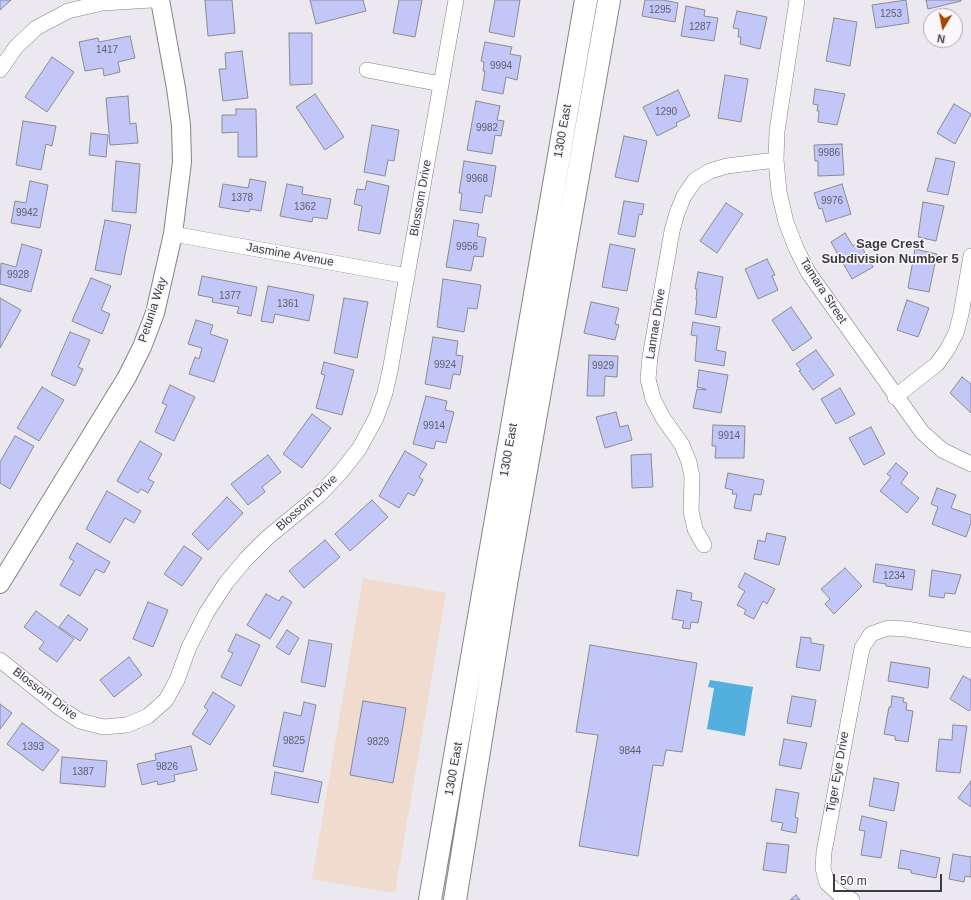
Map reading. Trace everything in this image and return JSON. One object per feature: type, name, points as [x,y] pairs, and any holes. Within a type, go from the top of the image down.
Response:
[{"type":"main road","name":"1300 East","points":[[430,900],[586,0]]},
{"type":"main road","name":"1300 East","points":[[455,900],[506,584],[609,0]]},
{"type":"street","points":[[0,70],[16,47],[36,28],[68,11],[102,3],[152,0]]},
{"type":"street","name":"Petunia Way","points":[[0,584],[127,377],[142,347],[155,313],[173,234],[182,162],[181,125],[176,88],[160,0]]},
{"type":"street","name":"Blossom Drive","points":[[0,660],[60,708],[80,721],[103,727],[127,725],[148,716],[166,700],[177,680],[190,647],[207,612],[226,583],[246,558],[267,538],[319,495],[340,473],[359,449],[376,418],[385,392],[456,0]]},
{"type":"street","name":"Tamara Street","points":[[797,0],[779,117],[776,160],[779,192],[784,214],[796,248],[808,272],[895,397],[922,432],[942,450],[971,464]]},
{"type":"street","points":[[367,70],[441,84]]},
{"type":"street","name":"Lannae Drive","points":[[704,545],[695,529],[691,511],[692,477],[689,462],[682,445],[663,418],[653,399],[648,379],[650,357],[672,232],[676,213],[696,180],[710,171],[727,166],[776,160]]},
{"type":"street","name":"Jasmine Avenue","points":[[173,234],[407,276]]},
{"type":"street","points":[[895,397],[937,364],[947,350],[956,333],[961,314],[971,256]]},
{"type":"street","name":"Tiger Eye Drive","points":[[852,900],[839,894],[827,883],[823,868],[824,852],[857,663],[862,648],[871,634],[888,628],[906,629],[971,640]]},
{"type":"shaded area","points":[[363,578],[446,593],[395,893],[312,879]]},
{"type":"water","points":[[710,680],[753,687],[745,736],[707,729],[714,688],[708,687]]},
{"type":"building","points":[[0,0],[11,0],[0,10]]},
{"type":"building","points":[[205,0],[232,0],[235,33],[208,36]]},
{"type":"building","points":[[310,0],[363,0],[366,11],[316,24]]},
{"type":"building","points":[[399,0],[422,0],[415,37],[393,33]]},
{"type":"building","points":[[495,0],[520,0],[514,37],[489,32]]},
{"type":"building","points":[[645,0],[663,0],[678,3],[675,22],[642,16]]},
{"type":"building","points":[[906,0],[909,23],[876,28],[872,5]]},
{"type":"building","points":[[926,0],[961,0],[932,8],[928,8]]},
{"type":"building","points":[[686,6],[705,10],[704,16],[718,18],[714,41],[681,36]]},
{"type":"building","points":[[737,11],[767,17],[760,49],[740,44],[741,37],[738,37],[739,29],[733,28]]},
{"type":"building","points":[[834,18],[857,22],[850,66],[826,61]]},
{"type":"building","points":[[289,33],[312,33],[312,84],[290,85]]},
{"type":"building","points":[[130,36],[135,58],[118,62],[120,72],[104,76],[103,68],[85,71],[79,42],[98,38],[99,42]]},
{"type":"building","points":[[485,42],[512,47],[510,54],[521,56],[517,80],[506,77],[503,94],[482,90],[485,71],[483,71],[484,62],[481,61]]},
{"type":"building","points":[[242,51],[248,98],[223,101],[219,69],[226,69],[225,53]]},
{"type":"building","points":[[52,57],[74,72],[47,112],[25,97]]},
{"type":"building","points":[[725,75],[748,79],[741,122],[718,118]]},
{"type":"building","points":[[815,89],[845,94],[837,125],[818,122],[818,105],[813,104]]},
{"type":"building","points":[[678,90],[690,116],[676,123],[677,126],[657,136],[643,107]]},
{"type":"building","points":[[315,94],[344,137],[325,150],[296,107]]},
{"type":"building","points":[[128,96],[130,124],[136,123],[138,143],[110,145],[106,98]]},
{"type":"building","points":[[476,101],[500,106],[497,120],[504,121],[501,136],[495,135],[492,154],[467,150]]},
{"type":"building","points":[[954,104],[971,114],[955,144],[937,133]]},
{"type":"building","points":[[236,109],[256,109],[257,157],[238,157],[238,132],[222,133],[222,115],[236,115]]},
{"type":"building","points":[[23,121],[56,126],[52,146],[46,144],[41,170],[16,165]]},
{"type":"building","points":[[372,125],[399,130],[394,161],[388,160],[385,176],[364,172]]},
{"type":"building","points":[[91,133],[108,135],[106,157],[89,155]]},
{"type":"building","points":[[624,136],[647,141],[638,182],[615,177]]},
{"type":"building","points":[[842,144],[844,175],[818,176],[818,161],[815,161],[814,145]]},
{"type":"building","points":[[936,158],[955,162],[948,195],[927,191]]},
{"type":"building","points":[[116,161],[140,164],[136,213],[112,211]]},
{"type":"building","points":[[464,161],[496,166],[491,197],[485,195],[482,213],[460,210],[462,193],[459,193]]},
{"type":"building","points":[[250,179],[266,182],[261,211],[250,209],[249,212],[219,207],[223,184],[248,188]]},
{"type":"building","points":[[30,181],[48,185],[40,228],[11,223],[15,201],[26,203]]},
{"type":"building","points":[[367,181],[389,186],[380,234],[358,230],[362,206],[354,204],[357,189],[365,190]]},
{"type":"building","points":[[287,184],[303,187],[302,194],[331,199],[327,219],[313,217],[312,222],[280,216]]},
{"type":"building","points":[[842,184],[851,214],[826,222],[822,208],[819,209],[814,193]]},
{"type":"building","points":[[624,201],[644,204],[642,215],[639,214],[635,237],[618,234]]},
{"type":"building","points":[[923,202],[944,206],[936,241],[918,237]]},
{"type":"building","points":[[726,203],[743,214],[717,253],[700,241]]},
{"type":"building","points":[[105,220],[131,225],[121,275],[95,270]]},
{"type":"building","points":[[454,220],[479,224],[477,236],[486,238],[483,257],[474,256],[471,271],[446,267]]},
{"type":"building","points":[[845,233],[853,246],[859,242],[873,267],[852,279],[831,242]]},
{"type":"building","points":[[22,244],[42,250],[31,292],[0,284],[1,263],[16,267]]},
{"type":"building","points":[[610,244],[635,249],[627,291],[602,287]]},
{"type":"building","points":[[915,249],[937,254],[929,292],[908,288]]},
{"type":"building","points":[[767,259],[775,275],[772,276],[778,290],[758,299],[745,269]]},
{"type":"building","points":[[698,272],[723,277],[716,318],[695,314],[697,289],[695,289]]},
{"type":"building","points":[[202,276],[257,287],[251,316],[237,313],[239,307],[212,302],[213,298],[198,295]]},
{"type":"building","points":[[91,278],[111,286],[101,310],[110,314],[102,334],[72,321]]},
{"type":"building","points":[[443,279],[481,285],[477,309],[468,308],[464,332],[437,327]]},
{"type":"building","points":[[268,286],[314,295],[309,321],[275,314],[273,323],[261,321]]},
{"type":"building","points":[[0,298],[21,310],[0,348]]},
{"type":"building","points":[[344,298],[368,302],[357,358],[334,353]]},
{"type":"building","points":[[907,300],[929,308],[918,337],[897,330]]},
{"type":"building","points":[[591,302],[619,308],[615,324],[619,325],[615,340],[584,333]]},
{"type":"building","points":[[791,307],[812,338],[793,351],[772,320]]},
{"type":"building","points":[[196,320],[213,325],[210,334],[228,340],[214,382],[189,374],[195,357],[199,359],[202,348],[188,344]]},
{"type":"building","points":[[693,322],[720,327],[716,350],[726,352],[724,366],[695,361],[697,336],[691,335]]},
{"type":"building","points":[[70,332],[90,340],[78,367],[83,369],[75,386],[51,375]]},
{"type":"building","points":[[433,337],[458,341],[456,355],[463,356],[460,375],[453,374],[450,389],[425,384]]},
{"type":"building","points":[[816,350],[834,375],[813,390],[799,371],[801,370],[796,364]]},
{"type":"building","points":[[589,355],[618,356],[617,377],[605,376],[604,396],[587,396]]},
{"type":"building","points":[[324,362],[354,370],[342,415],[316,408],[325,375],[321,374]]},
{"type":"building","points":[[699,370],[728,375],[721,413],[693,408],[697,389],[706,390],[697,387]]},
{"type":"building","points":[[962,377],[971,384],[971,413],[950,393]]},
{"type":"building","points":[[170,385],[195,397],[174,441],[155,432],[167,405],[162,403]]},
{"type":"building","points":[[42,387],[64,400],[39,441],[17,428]]},
{"type":"building","points":[[840,388],[855,414],[836,424],[821,399]]},
{"type":"building","points":[[426,396],[447,401],[445,410],[454,412],[446,443],[436,441],[434,449],[413,444]]},
{"type":"building","points":[[616,412],[620,427],[628,425],[632,440],[605,448],[596,417]]},
{"type":"building","points":[[312,414],[331,428],[302,468],[283,454]]},
{"type":"building","points":[[713,425],[745,426],[744,458],[715,458],[716,446],[712,446]]},
{"type":"building","points":[[871,427],[885,454],[864,465],[849,438]]},
{"type":"building","points":[[15,436],[34,446],[10,489],[0,483],[0,462]]},
{"type":"building","points":[[140,441],[162,454],[148,479],[154,482],[148,493],[141,489],[138,493],[117,481]]},
{"type":"building","points":[[405,451],[427,464],[419,477],[423,480],[414,496],[408,493],[399,508],[379,496]]},
{"type":"building","points":[[651,454],[653,487],[632,488],[631,455]]},
{"type":"building","points":[[268,455],[281,472],[262,487],[265,492],[248,505],[231,484]]},
{"type":"building","points":[[896,463],[908,473],[901,483],[919,498],[907,513],[880,491],[891,477],[887,474]]},
{"type":"building","points":[[728,473],[764,480],[761,495],[754,494],[751,511],[734,508],[737,494],[732,494],[733,490],[725,488]]},
{"type":"building","points":[[937,488],[956,495],[951,508],[971,515],[971,523],[966,537],[932,524],[938,507],[931,504]]},
{"type":"building","points":[[107,491],[141,511],[134,523],[125,518],[110,543],[86,529]]},
{"type":"building","points":[[227,497],[243,513],[208,550],[192,534]]},
{"type":"building","points":[[372,500],[388,517],[350,551],[335,534]]},
{"type":"building","points":[[767,533],[786,537],[779,565],[754,559],[758,540],[765,542]]},
{"type":"building","points":[[325,540],[340,557],[304,588],[289,571]]},
{"type":"building","points":[[77,543],[110,562],[104,573],[96,569],[80,596],[60,585],[74,561],[69,558]]},
{"type":"building","points":[[184,546],[202,558],[182,586],[164,574]]},
{"type":"building","points":[[876,564],[915,570],[912,590],[886,586],[886,584],[873,582]]},
{"type":"building","points":[[845,568],[862,586],[834,614],[825,604],[830,599],[821,589]]},
{"type":"building","points":[[932,570],[961,575],[955,594],[945,593],[944,598],[929,596]]},
{"type":"building","points":[[745,573],[775,589],[767,604],[763,601],[754,619],[744,614],[746,610],[737,605],[745,591],[738,587]]},
{"type":"building","points":[[677,590],[692,593],[691,600],[702,602],[698,623],[691,622],[690,629],[682,628],[684,621],[672,619]]},
{"type":"building","points":[[266,594],[279,601],[282,596],[292,602],[270,639],[247,625]]},
{"type":"building","points":[[148,602],[168,610],[153,647],[133,639]]},
{"type":"building","points":[[36,611],[74,639],[57,662],[39,649],[44,642],[24,627]]},
{"type":"building","points":[[68,615],[88,629],[80,641],[59,627]]},
{"type":"building","points":[[287,630],[299,638],[289,655],[276,647]]},
{"type":"building","points":[[236,634],[260,645],[241,686],[221,677],[233,653],[228,651]]},
{"type":"building","points":[[801,637],[811,638],[811,643],[824,645],[820,671],[796,667]]},
{"type":"building","points":[[309,640],[332,644],[325,687],[301,682]]},
{"type":"building","points":[[590,645],[697,663],[682,752],[666,750],[663,766],[653,765],[638,856],[579,846],[598,735],[576,732]]},
{"type":"building","points":[[129,657],[142,675],[114,697],[100,680]]},
{"type":"building","points":[[891,662],[930,668],[928,688],[888,681]]},
{"type":"building","points":[[963,676],[971,680],[971,708],[969,711],[950,699]]},
{"type":"building","points":[[213,692],[235,706],[210,745],[192,734],[208,710],[204,707]]},
{"type":"building","points":[[792,696],[816,700],[811,727],[787,723]]},
{"type":"building","points":[[892,696],[904,698],[903,702],[907,703],[906,710],[913,711],[908,742],[895,740],[895,736],[884,734],[889,707],[891,707]]},
{"type":"building","points":[[363,701],[406,708],[393,783],[350,775]]},
{"type":"building","points":[[304,702],[316,705],[303,772],[273,766],[284,712],[301,716]]},
{"type":"building","points":[[0,704],[12,713],[0,729]]},
{"type":"building","points":[[22,723],[59,750],[43,771],[7,744]]},
{"type":"building","points":[[953,725],[967,726],[960,773],[936,771],[939,739],[952,740]]},
{"type":"building","points":[[784,739],[807,743],[801,769],[779,765]]},
{"type":"building","points":[[191,746],[197,770],[174,775],[175,781],[158,785],[157,781],[142,785],[137,764],[156,760],[155,754]]},
{"type":"building","points":[[62,757],[107,761],[105,787],[60,783]]},
{"type":"building","points":[[275,772],[322,782],[318,803],[271,794]]},
{"type":"building","points":[[874,778],[899,783],[894,811],[869,806]]},
{"type":"building","points":[[971,781],[971,807],[958,798]]},
{"type":"building","points":[[776,789],[799,793],[795,817],[798,818],[796,833],[781,830],[783,823],[771,821]]},
{"type":"building","points":[[862,816],[887,822],[881,858],[861,855],[865,831],[859,830]]},
{"type":"building","points":[[767,843],[789,845],[786,873],[763,870]]},
{"type":"building","points":[[901,850],[940,858],[936,878],[911,873],[911,870],[898,868]]},
{"type":"building","points":[[953,854],[971,857],[971,877],[965,876],[964,882],[949,879]]},
{"type":"building","points":[[796,895],[800,900],[790,900]]},
{"type":"district","name":"Sage Crest Subdivision Number 5","points":[[890,252]]}]
